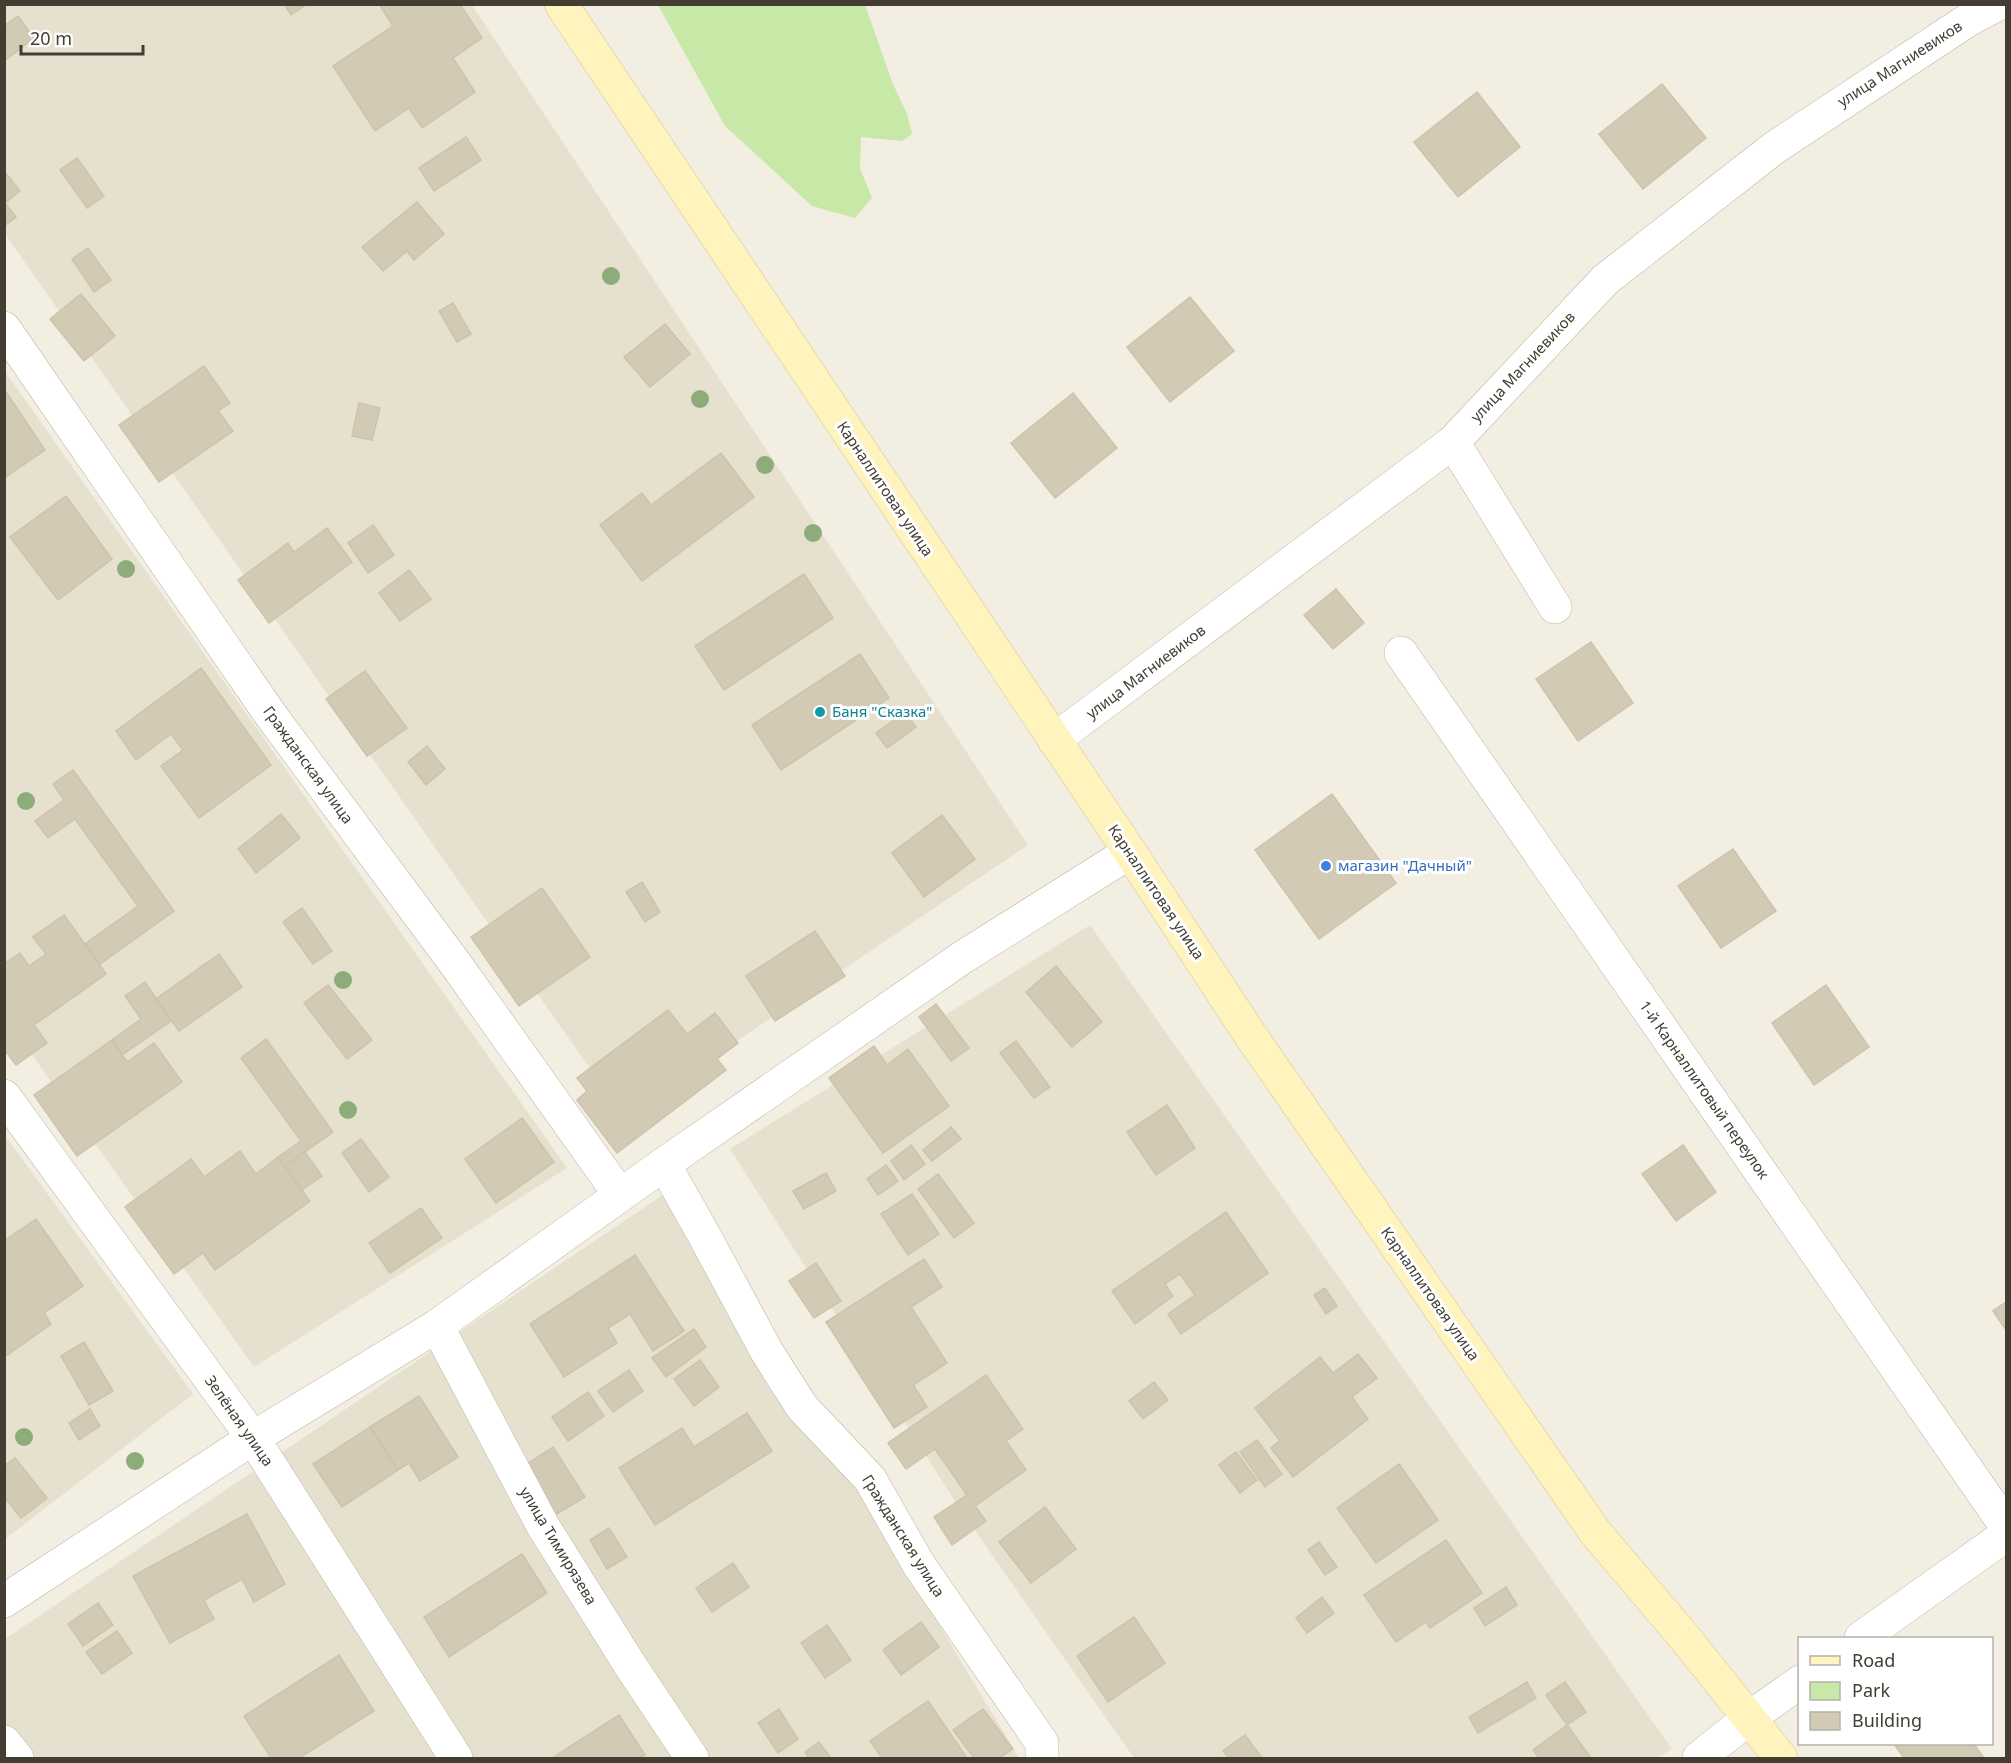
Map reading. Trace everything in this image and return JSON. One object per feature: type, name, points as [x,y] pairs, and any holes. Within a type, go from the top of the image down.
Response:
[{"type":"street","name":"Карналлитовая улица","points":[[561,4],[1251,1035],[1595,1532],[1781,1758]]},
{"type":"street","name":"улица Магниевиков","points":[[1054,740],[1453,442],[1605,280],[1773,148],[1968,20],[1998,4]]},
{"type":"street","name":"Гражданская улица","points":[[4,328],[270,714],[457,966],[620,1195]]},
{"type":"street","points":[[1453,442],[1555,607]]},
{"type":"street","name":"1-й Карналлитовый переулок","points":[[1401,654],[2007,1526]]},
{"type":"street","points":[[4,1601],[253,1438],[437,1326],[663,1164],[963,957],[1130,852]]},
{"type":"street","name":"Зелёная улица","points":[[4,1095],[253,1438],[456,1758]]},
{"type":"street","name":"Гражданская улица","points":[[663,1164],[767,1352],[802,1407],[870,1479],[919,1565],[1042,1743],[1042,1758]]},
{"type":"street","name":"улица Тимирязева","points":[[437,1326],[543,1526],[630,1665],[692,1758]]},
{"type":"street","points":[[1862,1637],[2007,1535]]},
{"type":"street","points":[[1700,1758],[1749,1718],[1798,1683]]},
{"type":"street","points":[[4,1742],[17,1758]]},
{"type":"shaded area","points":[[4,5],[472,5],[1028,845],[624,1117],[5,234]]},
{"type":"shaded area","points":[[4,370],[567,1168],[254,1367],[5,1017]]},
{"type":"shaded area","points":[[1090,925],[1672,1749],[1657,1758],[1134,1758],[960,1509],[730,1149]]},
{"type":"shaded area","points":[[4,1134],[193,1394],[5,1539],[4,1539]]},
{"type":"shaded area","points":[[676,1186],[1019,1758],[5,1758],[5,1639]]},
{"type":"green space","points":[[658,5],[865,5],[893,84],[907,114],[912,134],[902,141],[861,137],[860,168],[872,198],[855,218],[812,206],[725,126]]},
{"type":"building","points":[[284,4],[307,4],[291,15]]},
{"type":"building","points":[[379,4],[460,4],[482,38],[453,58],[475,92],[422,128],[409,108],[375,131],[333,66],[393,26]]},
{"type":"building","points":[[18,16],[34,38],[4,61],[4,26]]},
{"type":"building","points":[[1662,84],[1706,138],[1643,189],[1599,134]]},
{"type":"building","points":[[1477,92],[1520,147],[1458,197],[1414,142]]},
{"type":"building","points":[[466,137],[481,160],[434,191],[419,168]]},
{"type":"building","points":[[77,158],[104,196],[87,208],[60,170]]},
{"type":"building","points":[[5,172],[20,191],[5,203],[16,217],[4,226]]},
{"type":"building","points":[[417,202],[444,234],[414,260],[407,251],[383,271],[362,247]]},
{"type":"building","points":[[88,248],[111,280],[94,292],[72,259]]},
{"type":"building","points":[[81,294],[115,336],[84,361],[50,319]]},
{"type":"building","points":[[1190,297],[1234,351],[1170,402],[1127,347]]},
{"type":"building","points":[[453,303],[471,334],[457,342],[439,311]]},
{"type":"building","points":[[665,324],[690,354],[650,387],[624,357]]},
{"type":"building","points":[[204,366],[230,403],[218,411],[233,431],[159,482],[119,425]]},
{"type":"building","points":[[4,389],[45,450],[4,478]]},
{"type":"building","points":[[1073,393],[1117,448],[1055,498],[1011,443]]},
{"type":"building","points":[[359,403],[380,408],[372,440],[352,436]]},
{"type":"building","points":[[721,453],[754,497],[642,581],[600,525],[642,493],[651,505]]},
{"type":"building","points":[[66,496],[112,559],[58,600],[10,537]]},
{"type":"building","points":[[373,525],[394,555],[368,573],[348,543]]},
{"type":"building","points":[[327,528],[352,562],[269,623],[238,580],[288,543],[294,552]]},
{"type":"building","points":[[409,570],[431,599],[400,621],[379,593]]},
{"type":"building","points":[[804,574],[833,618],[724,690],[695,646]]},
{"type":"building","points":[[1336,589],[1364,623],[1333,649],[1304,615]]},
{"type":"building","points":[[1591,642],[1633,703],[1578,741],[1536,679]]},
{"type":"building","name":"Баня \"Сказка\"","points":[[860,654],[889,698],[781,770],[752,725]]},
{"type":"building","points":[[201,668],[271,765],[199,818],[161,766],[183,750],[171,734],[136,760],[116,731]]},
{"type":"building","points":[[365,671],[407,728],[367,756],[326,699]]},
{"type":"building","points":[[905,712],[916,727],[887,748],[876,733]]},
{"type":"building","points":[[427,746],[445,769],[426,785],[408,762]]},
{"type":"building","points":[[73,770],[174,911],[100,964],[85,944],[138,906],[75,819],[48,838],[35,821],[64,800],[53,784]]},
{"type":"building","name":"магазин \"Дачный\"","points":[[1332,794],[1396,883],[1319,939],[1255,850]]},
{"type":"building","points":[[281,814],[300,838],[256,873],[238,849]]},
{"type":"building","points":[[942,815],[975,859],[924,897],[892,853]]},
{"type":"building","points":[[1733,849],[1776,911],[1721,948],[1678,886]]},
{"type":"building","points":[[642,882],[660,912],[645,922],[626,892]]},
{"type":"building","points":[[542,888],[590,957],[519,1006],[471,937]]},
{"type":"building","points":[[302,908],[332,951],[313,964],[283,922]]},
{"type":"building","points":[[64,915],[106,974],[34,1025],[47,1043],[16,1065],[4,1049],[4,964],[20,953],[29,966],[46,954],[33,937]]},
{"type":"building","points":[[815,931],[845,976],[775,1021],[746,976]]},
{"type":"building","points":[[219,954],[242,987],[179,1031],[156,999]]},
{"type":"building","points":[[1056,966],[1102,1022],[1072,1047],[1026,992]]},
{"type":"building","points":[[145,982],[171,1021],[122,1055],[112,1040],[141,1019],[125,996]]},
{"type":"building","points":[[328,985],[372,1040],[347,1059],[304,1003]]},
{"type":"building","points":[[1826,985],[1869,1047],[1814,1085],[1772,1023]]},
{"type":"building","points":[[936,1004],[969,1048],[951,1061],[919,1017]]},
{"type":"building","points":[[668,1010],[687,1034],[715,1013],[738,1043],[717,1059],[726,1070],[617,1153],[577,1100],[587,1091],[577,1078]]},
{"type":"building","points":[[266,1039],[333,1132],[285,1166],[278,1157],[301,1141],[241,1058]]},
{"type":"building","points":[[112,1040],[127,1062],[154,1043],[182,1082],[77,1156],[34,1095]]},
{"type":"building","points":[[1016,1041],[1050,1087],[1034,1098],[1000,1053]]},
{"type":"building","points":[[874,1046],[887,1065],[908,1049],[949,1106],[883,1153],[829,1078]]},
{"type":"building","points":[[1167,1105],[1195,1148],[1156,1175],[1127,1132]]},
{"type":"building","points":[[522,1118],[554,1162],[496,1203],[465,1159]]},
{"type":"building","points":[[951,1127],[961,1139],[932,1161],[923,1150]]},
{"type":"building","points":[[361,1139],[389,1177],[369,1192],[342,1153]]},
{"type":"building","points":[[911,1145],[925,1164],[904,1180],[891,1161]]},
{"type":"building","points":[[1683,1145],[1716,1192],[1676,1221],[1642,1174]]},
{"type":"building","points":[[240,1151],[256,1174],[278,1157],[310,1201],[215,1270],[203,1253],[174,1274],[125,1207],[191,1159],[204,1177]]},
{"type":"building","points":[[305,1152],[322,1176],[302,1190],[285,1166]]},
{"type":"building","points":[[886,1165],[898,1181],[878,1195],[867,1179]]},
{"type":"building","points":[[826,1173],[836,1191],[804,1209],[793,1191]]},
{"type":"building","points":[[938,1174],[974,1223],[954,1238],[918,1189]]},
{"type":"building","points":[[912,1194],[939,1234],[908,1255],[881,1214]]},
{"type":"building","points":[[421,1208],[442,1238],[390,1273],[369,1243]]},
{"type":"building","points":[[1226,1212],[1268,1273],[1181,1334],[1168,1314],[1195,1295],[1180,1274],[1165,1284],[1173,1296],[1135,1324],[1112,1291]]},
{"type":"building","points":[[36,1219],[83,1286],[44,1313],[51,1324],[6,1356],[4,1354],[4,1241]]},
{"type":"building","points":[[635,1255],[684,1331],[653,1351],[630,1314],[608,1328],[617,1343],[564,1377],[530,1324]]},
{"type":"building","points":[[924,1259],[942,1287],[911,1307],[947,1363],[913,1385],[927,1407],[894,1428],[826,1322]]},
{"type":"building","points":[[816,1263],[841,1301],[814,1318],[789,1281]]},
{"type":"building","points":[[1325,1288],[1337,1306],[1326,1314],[1314,1295]]},
{"type":"building","points":[[2006,1302],[2006,1330],[1993,1311]]},
{"type":"building","points":[[694,1329],[706,1347],[666,1377],[652,1358]]},
{"type":"building","points":[[84,1342],[113,1391],[89,1405],[61,1356]]},
{"type":"building","points":[[1358,1354],[1377,1378],[1352,1397],[1368,1419],[1293,1477],[1271,1448],[1280,1441],[1255,1408],[1320,1357],[1333,1373]]},
{"type":"building","points":[[700,1360],[719,1387],[694,1406],[674,1379]]},
{"type":"building","points":[[629,1370],[643,1391],[613,1412],[598,1391]]},
{"type":"building","points":[[986,1375],[1023,1429],[1006,1441],[1026,1470],[975,1506],[986,1521],[952,1545],[934,1517],[967,1495],[935,1449],[906,1469],[888,1443]]},
{"type":"building","points":[[1154,1382],[1168,1400],[1143,1419],[1129,1401]]},
{"type":"building","points":[[588,1392],[604,1416],[568,1441],[552,1417]]},
{"type":"building","points":[[419,1396],[458,1457],[420,1481],[409,1463],[398,1470],[370,1427]]},
{"type":"building","points":[[90,1409],[100,1426],[79,1440],[69,1423]]},
{"type":"building","points":[[747,1413],[772,1451],[655,1525],[619,1468],[682,1428],[694,1447]]},
{"type":"building","points":[[370,1427],[398,1470],[342,1507],[313,1464]]},
{"type":"building","points":[[1257,1440],[1282,1474],[1265,1487],[1240,1452]]},
{"type":"building","points":[[553,1447],[585,1497],[555,1515],[524,1466]]},
{"type":"building","points":[[1236,1452],[1257,1480],[1240,1493],[1219,1465]]},
{"type":"building","points":[[15,1458],[47,1498],[21,1518],[4,1497],[4,1466]]},
{"type":"building","points":[[1399,1464],[1438,1520],[1376,1563],[1337,1508]]},
{"type":"building","points":[[1045,1507],[1076,1549],[1031,1583],[999,1542]]},
{"type":"building","points":[[247,1514],[285,1584],[254,1602],[242,1579],[204,1600],[214,1619],[170,1643],[133,1576]]},
{"type":"building","points":[[609,1528],[627,1557],[607,1569],[590,1540]]},
{"type":"building","points":[[1446,1540],[1482,1593],[1430,1628],[1426,1622],[1396,1642],[1364,1595]]},
{"type":"building","points":[[1319,1542],[1337,1567],[1325,1575],[1308,1550]]},
{"type":"building","points":[[522,1554],[547,1593],[449,1657],[424,1617]]},
{"type":"building","points":[[733,1563],[749,1587],[712,1612],[696,1588]]},
{"type":"building","points":[[1506,1587],[1517,1605],[1485,1626],[1474,1608]]},
{"type":"building","points":[[1322,1597],[1334,1613],[1307,1633],[1296,1618]]},
{"type":"building","points":[[98,1603],[113,1625],[83,1646],[68,1624]]},
{"type":"building","points":[[1134,1617],[1165,1663],[1108,1702],[1077,1656]]},
{"type":"building","points":[[921,1622],[939,1647],[901,1675],[883,1650]]},
{"type":"building","points":[[827,1625],[851,1660],[825,1678],[801,1643]]},
{"type":"building","points":[[117,1631],[132,1653],[102,1674],[86,1652]]},
{"type":"building","points":[[339,1655],[374,1711],[299,1758],[271,1758],[244,1716]]},
{"type":"building","points":[[1527,1682],[1536,1698],[1478,1733],[1469,1717]]},
{"type":"building","points":[[1565,1682],[1586,1712],[1567,1725],[1546,1695]]},
{"type":"building","points":[[928,1701],[967,1758],[882,1758],[870,1741]]},
{"type":"building","points":[[779,1709],[798,1739],[778,1753],[758,1723]]},
{"type":"building","points":[[983,1709],[1013,1749],[999,1758],[974,1758],[953,1730]]},
{"type":"building","points":[[619,1715],[645,1755],[639,1758],[552,1758]]},
{"type":"building","points":[[1567,1725],[1591,1758],[1539,1758],[1533,1750]]},
{"type":"building","points":[[1245,1735],[1262,1758],[1229,1758],[1223,1751]]},
{"type":"building","points":[[819,1742],[831,1758],[809,1758],[805,1752]]},
{"type":"building","points":[[1895,1745],[1975,1745],[1984,1758],[1904,1758]]},
{"type":"place","name":"Баня \"Сказка\"","points":[[820,712]]},
{"type":"place","name":"магазин \"Дачный\"","points":[[1326,866]]}]
